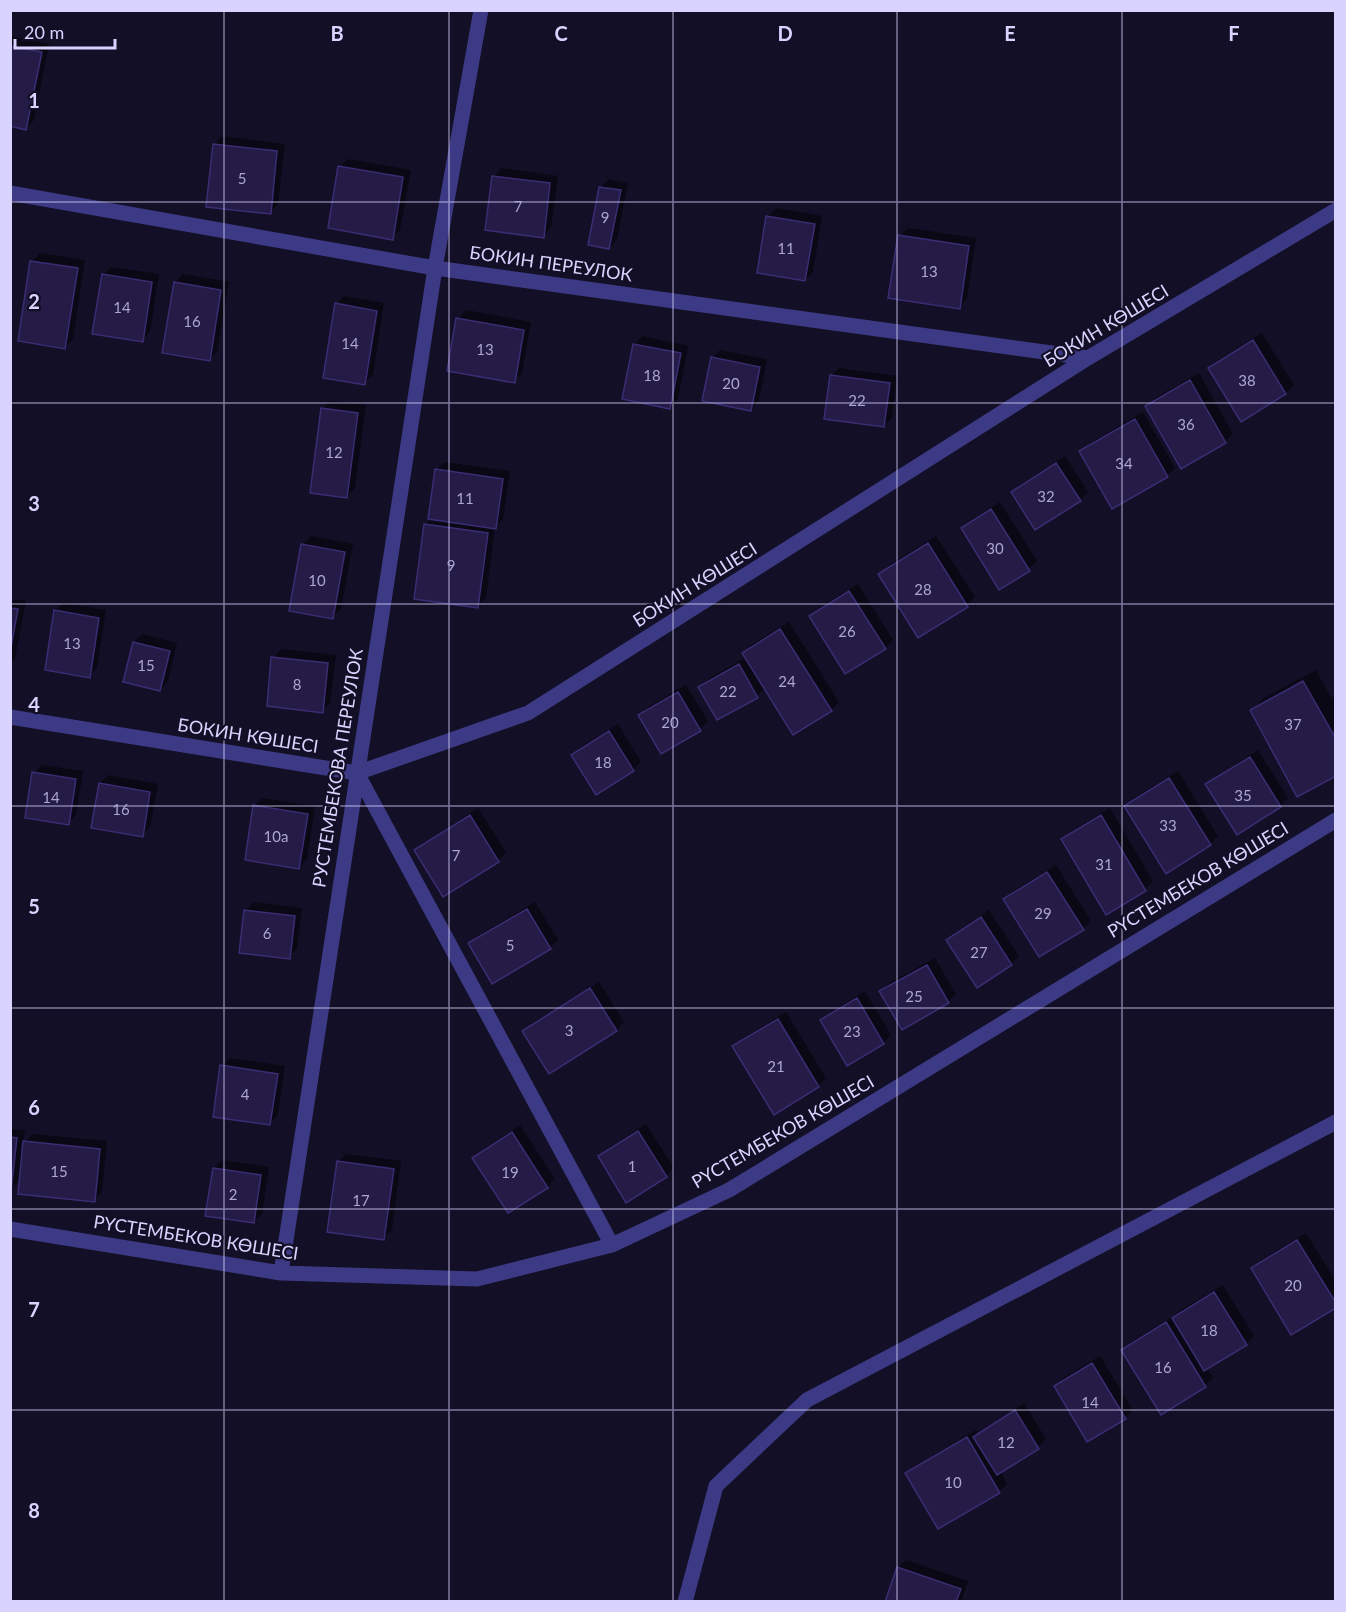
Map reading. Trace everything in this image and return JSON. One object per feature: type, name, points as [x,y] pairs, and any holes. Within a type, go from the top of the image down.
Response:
[{"type":"street","name":"РУСТЕМБЕКОВА ПЕРЕУЛОК","points":[[281,1274],[435,268],[481,10]]},
{"type":"street","name":"БОКИН ПЕРЕУЛОК","points":[[10,193],[435,268],[1088,358]]},
{"type":"street","name":"БОКИН КӨШЕСІ","points":[[10,717],[357,773],[528,713],[1088,358],[1335,210]]},
{"type":"street","points":[[357,773],[612,1245]]},
{"type":"street","name":"РҮСТЕМБЕКОВ КӨШЕСІ","points":[[10,1229],[281,1274],[477,1279],[612,1245],[729,1190],[1335,820]]},
{"type":"street","points":[[685,1602],[716,1485],[807,1400],[1335,1122]]},
{"type":"building","points":[[10,46],[42,52],[26,130],[10,126]]},
{"type":"building","points":[[213,144],[277,151],[271,214],[206,207]]},
{"type":"building","points":[[338,166],[403,177],[393,240],[328,228]]},
{"type":"building","points":[[492,176],[550,183],[544,238],[485,230]]},
{"type":"building","points":[[599,187],[621,190],[609,249],[588,245]]},
{"type":"building","points":[[766,216],[815,224],[805,281],[757,273]]},
{"type":"building","points":[[898,235],[969,246],[960,309],[888,298]]},
{"type":"building","points":[[30,261],[78,268],[65,349],[18,341]]},
{"type":"building","points":[[102,274],[152,282],[143,342],[92,334]]},
{"type":"building","points":[[174,282],[221,290],[210,361],[162,353]]},
{"type":"building","points":[[335,303],[377,311],[365,385],[323,378]]},
{"type":"building","points":[[456,318],[524,330],[515,383],[447,371]]},
{"type":"building","points":[[1253,340],[1286,394],[1241,422],[1208,368]]},
{"type":"building","points":[[633,344],[681,353],[670,409],[622,399]]},
{"type":"building","points":[[711,357],[760,367],[751,411],[702,401]]},
{"type":"building","points":[[830,375],[890,383],[884,427],[824,419]]},
{"type":"building","points":[[1190,380],[1226,443],[1181,469],[1145,406]]},
{"type":"building","points":[[321,408],[358,413],[347,498],[310,493]]},
{"type":"building","points":[[1135,419],[1168,477],[1112,509],[1079,451]]},
{"type":"building","points":[[1056,463],[1081,501],[1035,530],[1011,492]]},
{"type":"building","points":[[435,469],[503,479],[496,529],[428,519]]},
{"type":"building","points":[[991,509],[1030,571],[999,590],[961,528]]},
{"type":"building","points":[[424,524],[488,533],[478,608],[414,599]]},
{"type":"building","points":[[928,543],[968,607],[918,638],[878,574]]},
{"type":"building","points":[[301,544],[345,552],[333,619],[289,611]]},
{"type":"building","points":[[849,591],[886,649],[845,674],[809,616]]},
{"type":"building","points":[[10,608],[18,609],[10,653]]},
{"type":"building","points":[[54,610],[99,618],[90,678],[45,670]]},
{"type":"building","points":[[780,629],[832,711],[793,735],[742,653]]},
{"type":"building","points":[[133,642],[170,651],[160,691],[123,682]]},
{"type":"building","points":[[271,657],[328,663],[323,713],[267,706]]},
{"type":"building","points":[[739,664],[758,698],[717,720],[698,687]]},
{"type":"building","points":[[1303,681],[1336,739],[1336,776],[1297,797],[1250,710]]},
{"type":"building","points":[[678,692],[701,731],[661,754],[638,715]]},
{"type":"building","points":[[609,731],[634,771],[596,795],[571,755]]},
{"type":"building","points":[[1250,757],[1281,807],[1237,835],[1205,784]]},
{"type":"building","points":[[32,772],[76,779],[69,825],[25,818]]},
{"type":"building","points":[[1169,778],[1211,845],[1166,874],[1124,806]]},
{"type":"building","points":[[99,783],[150,792],[143,837],[91,828]]},
{"type":"building","points":[[253,805],[308,814],[299,869],[245,860]]},
{"type":"building","points":[[470,815],[499,862],[443,897],[414,850]]},
{"type":"building","points":[[1101,815],[1146,891],[1106,915],[1061,839]]},
{"type":"building","points":[[1047,872],[1084,930],[1039,957],[1003,899]]},
{"type":"building","points":[[527,909],[551,949],[492,984],[468,943]]},
{"type":"building","points":[[244,910],[295,916],[290,959],[239,953]]},
{"type":"building","points":[[981,917],[1012,965],[977,988],[946,940]]},
{"type":"building","points":[[927,965],[949,1003],[902,1030],[879,991]]},
{"type":"building","points":[[590,988],[617,1031],[549,1074],[522,1031]]},
{"type":"building","points":[[857,998],[884,1044],[847,1066],[820,1020]]},
{"type":"building","points":[[778,1019],[819,1087],[774,1115],[732,1046]]},
{"type":"building","points":[[220,1065],[278,1074],[270,1125],[213,1117]]},
{"type":"building","points":[[638,1131],[667,1177],[626,1203],[598,1156]]},
{"type":"building","points":[[512,1132],[548,1188],[508,1213],[472,1158]]},
{"type":"building","points":[[10,1137],[17,1138],[11,1191],[10,1191]]},
{"type":"building","points":[[23,1141],[100,1149],[95,1202],[18,1194]]},
{"type":"building","points":[[337,1161],[394,1169],[384,1240],[327,1232]]},
{"type":"building","points":[[213,1168],[261,1175],[254,1223],[205,1216]]},
{"type":"building","points":[[1297,1240],[1336,1303],[1336,1308],[1291,1335],[1251,1268]]},
{"type":"building","points":[[1214,1292],[1247,1345],[1204,1371],[1172,1318]]},
{"type":"building","points":[[1166,1322],[1206,1387],[1161,1415],[1121,1350]]},
{"type":"building","points":[[1092,1363],[1126,1419],[1087,1442],[1054,1386]]},
{"type":"building","points":[[1015,1410],[1039,1449],[997,1475],[973,1437]]},
{"type":"building","points":[[967,1437],[1000,1493],[938,1529],[905,1473]]},
{"type":"building","points":[[897,1567],[961,1589],[956,1602],[885,1602]]}]
